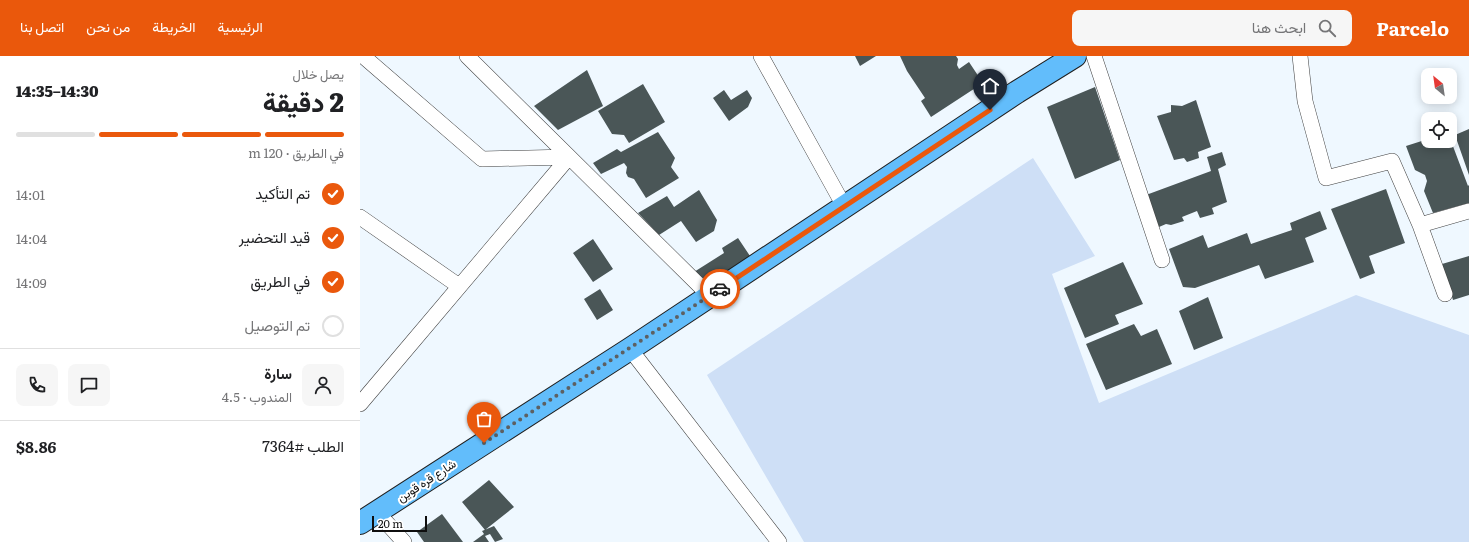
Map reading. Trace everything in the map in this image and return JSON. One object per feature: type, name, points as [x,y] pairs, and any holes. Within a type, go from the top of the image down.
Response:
[{"type":"main road","name":"شارع قره قوين","points":[[368,518],[630,349],[1017,92],[1075,56]]},
{"type":"street","points":[[363,56],[482,159],[569,157]]},
{"type":"street","points":[[467,56],[710,296]]},
{"type":"street","points":[[761,56],[844,206]]},
{"type":"street","points":[[1094,56],[1162,260]]},
{"type":"street","points":[[1300,56],[1305,101],[1326,178],[1392,161],[1420,225],[1445,294]]},
{"type":"street","points":[[361,400],[569,157]]},
{"type":"street","points":[[1420,225],[1469,211]]},
{"type":"street","points":[[360,217],[459,286]]},
{"type":"street","points":[[630,349],[779,542]]},
{"type":"street","points":[[368,518],[404,542]]},
{"type":"shaded area","points":[[1033,158],[1095,256],[1052,274],[1099,403],[1356,295],[1469,335],[1469,542],[804,542],[707,375]]},
{"type":"building","points":[[855,56],[876,56],[860,66]]},
{"type":"building","points":[[900,56],[956,56],[958,59],[957,65],[959,69],[969,62],[983,83],[931,117],[921,101],[925,98],[907,71]]},
{"type":"building","points":[[587,70],[603,106],[558,130],[534,106]]},
{"type":"building","points":[[643,84],[665,122],[629,143],[624,135],[612,134],[598,111]]},
{"type":"building","points":[[1095,87],[1120,160],[1075,179],[1047,107]]},
{"type":"building","points":[[724,90],[731,100],[747,90],[752,98],[748,107],[729,121],[713,98]]},
{"type":"building","points":[[1196,100],[1211,147],[1198,152],[1199,158],[1187,162],[1184,158],[1174,160],[1157,116],[1171,112],[1171,105],[1182,106]]},
{"type":"building","points":[[1469,129],[1469,175],[1457,141],[1457,134]]},
{"type":"building","points":[[658,132],[675,158],[671,167],[679,178],[646,198],[634,179],[628,177],[626,173],[627,167],[624,163],[601,174],[593,163],[617,149],[621,152]]},
{"type":"building","points":[[1421,141],[1421,148],[1454,148],[1468,186],[1469,185],[1469,203],[1433,213],[1424,191],[1427,181],[1425,175],[1415,170],[1406,146]]},
{"type":"building","points":[[1222,152],[1226,165],[1218,169],[1227,202],[1212,208],[1214,214],[1200,218],[1197,211],[1182,217],[1184,221],[1171,225],[1166,224],[1159,227],[1146,195],[1211,171],[1207,157]]},
{"type":"building","points":[[1386,189],[1405,243],[1369,256],[1375,273],[1360,279],[1331,209]]},
{"type":"building","points":[[699,190],[717,220],[714,231],[696,242],[681,221],[659,235],[638,213],[667,196],[674,207]]},
{"type":"building","points":[[1320,211],[1327,229],[1305,238],[1314,262],[1265,279],[1259,265],[1195,288],[1183,287],[1169,249],[1203,235],[1208,248],[1247,233],[1251,244],[1292,230],[1290,223]]},
{"type":"building","points":[[738,238],[750,256],[710,283],[694,272],[724,253],[722,248]]},
{"type":"building","points":[[593,239],[613,269],[593,282],[573,253]]},
{"type":"building","points":[[1469,256],[1469,295],[1453,300],[1442,264]]},
{"type":"building","points":[[1123,262],[1143,304],[1115,315],[1119,324],[1085,338],[1064,288]]},
{"type":"building","points":[[600,289],[613,310],[597,320],[584,299]]},
{"type":"building","points":[[1208,297],[1223,338],[1194,350],[1179,311]]},
{"type":"building","points":[[1134,324],[1141,336],[1157,329],[1172,364],[1106,390],[1086,344]]},
{"type":"building","points":[[489,480],[514,507],[485,530],[462,502]]},
{"type":"building","points":[[442,514],[463,542],[424,542],[417,532]]},
{"type":"building","points":[[494,526],[503,539],[495,542],[490,534],[485,536],[489,542],[473,542],[484,534],[482,531]]},
{"type":"way so far","points":[[484,443],[720,289]]},
{"type":"route","points":[[720,289],[990,110]]}]
